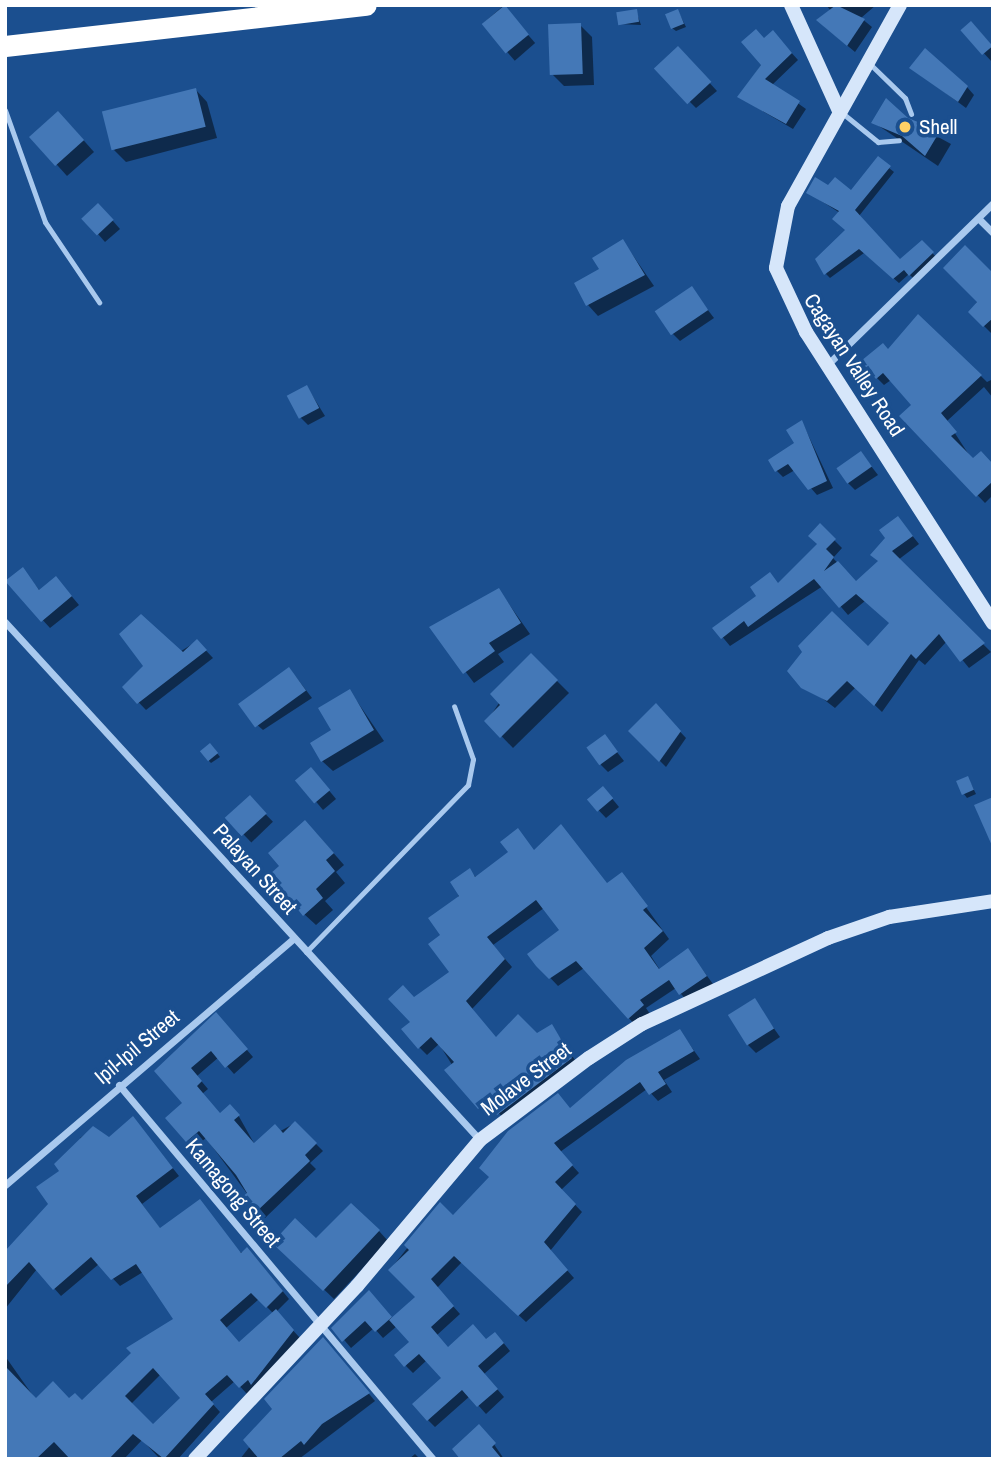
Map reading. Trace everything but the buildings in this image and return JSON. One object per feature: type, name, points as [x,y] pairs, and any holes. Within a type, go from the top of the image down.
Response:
[{"type":"highway","points":[[5,46],[366,5]]},
{"type":"street","points":[[791,5],[839,111]]},
{"type":"street","name":"Cagayan Valley Road","points":[[900,5],[788,206],[777,244],[786,297],[993,623]]},
{"type":"street","points":[[827,365],[993,203]]},
{"type":"street","points":[[979,219],[993,233]]},
{"type":"street","name":"Palayan Street","points":[[5,622],[480,1140]]},
{"type":"street","name":"Molave Street","points":[[195,1459],[320,1324],[480,1140],[642,1024],[744,974],[889,917],[993,901]]},
{"type":"street","name":"Ipil-Ipil Street","points":[[5,1185],[119,1085],[295,938]]},
{"type":"street","name":"Kamagong Street","points":[[119,1085],[433,1459]]},
{"type":"lane","points":[[868,61],[905,98],[911,114]]},
{"type":"lane","points":[[5,110],[45,222],[99,302]]},
{"type":"lane","points":[[839,111],[878,142],[898,139]]},
{"type":"lane","points":[[306,952],[468,785],[473,759],[454,706]]},
{"type":"place","name":"Shell","points":[[905,127]]}]
